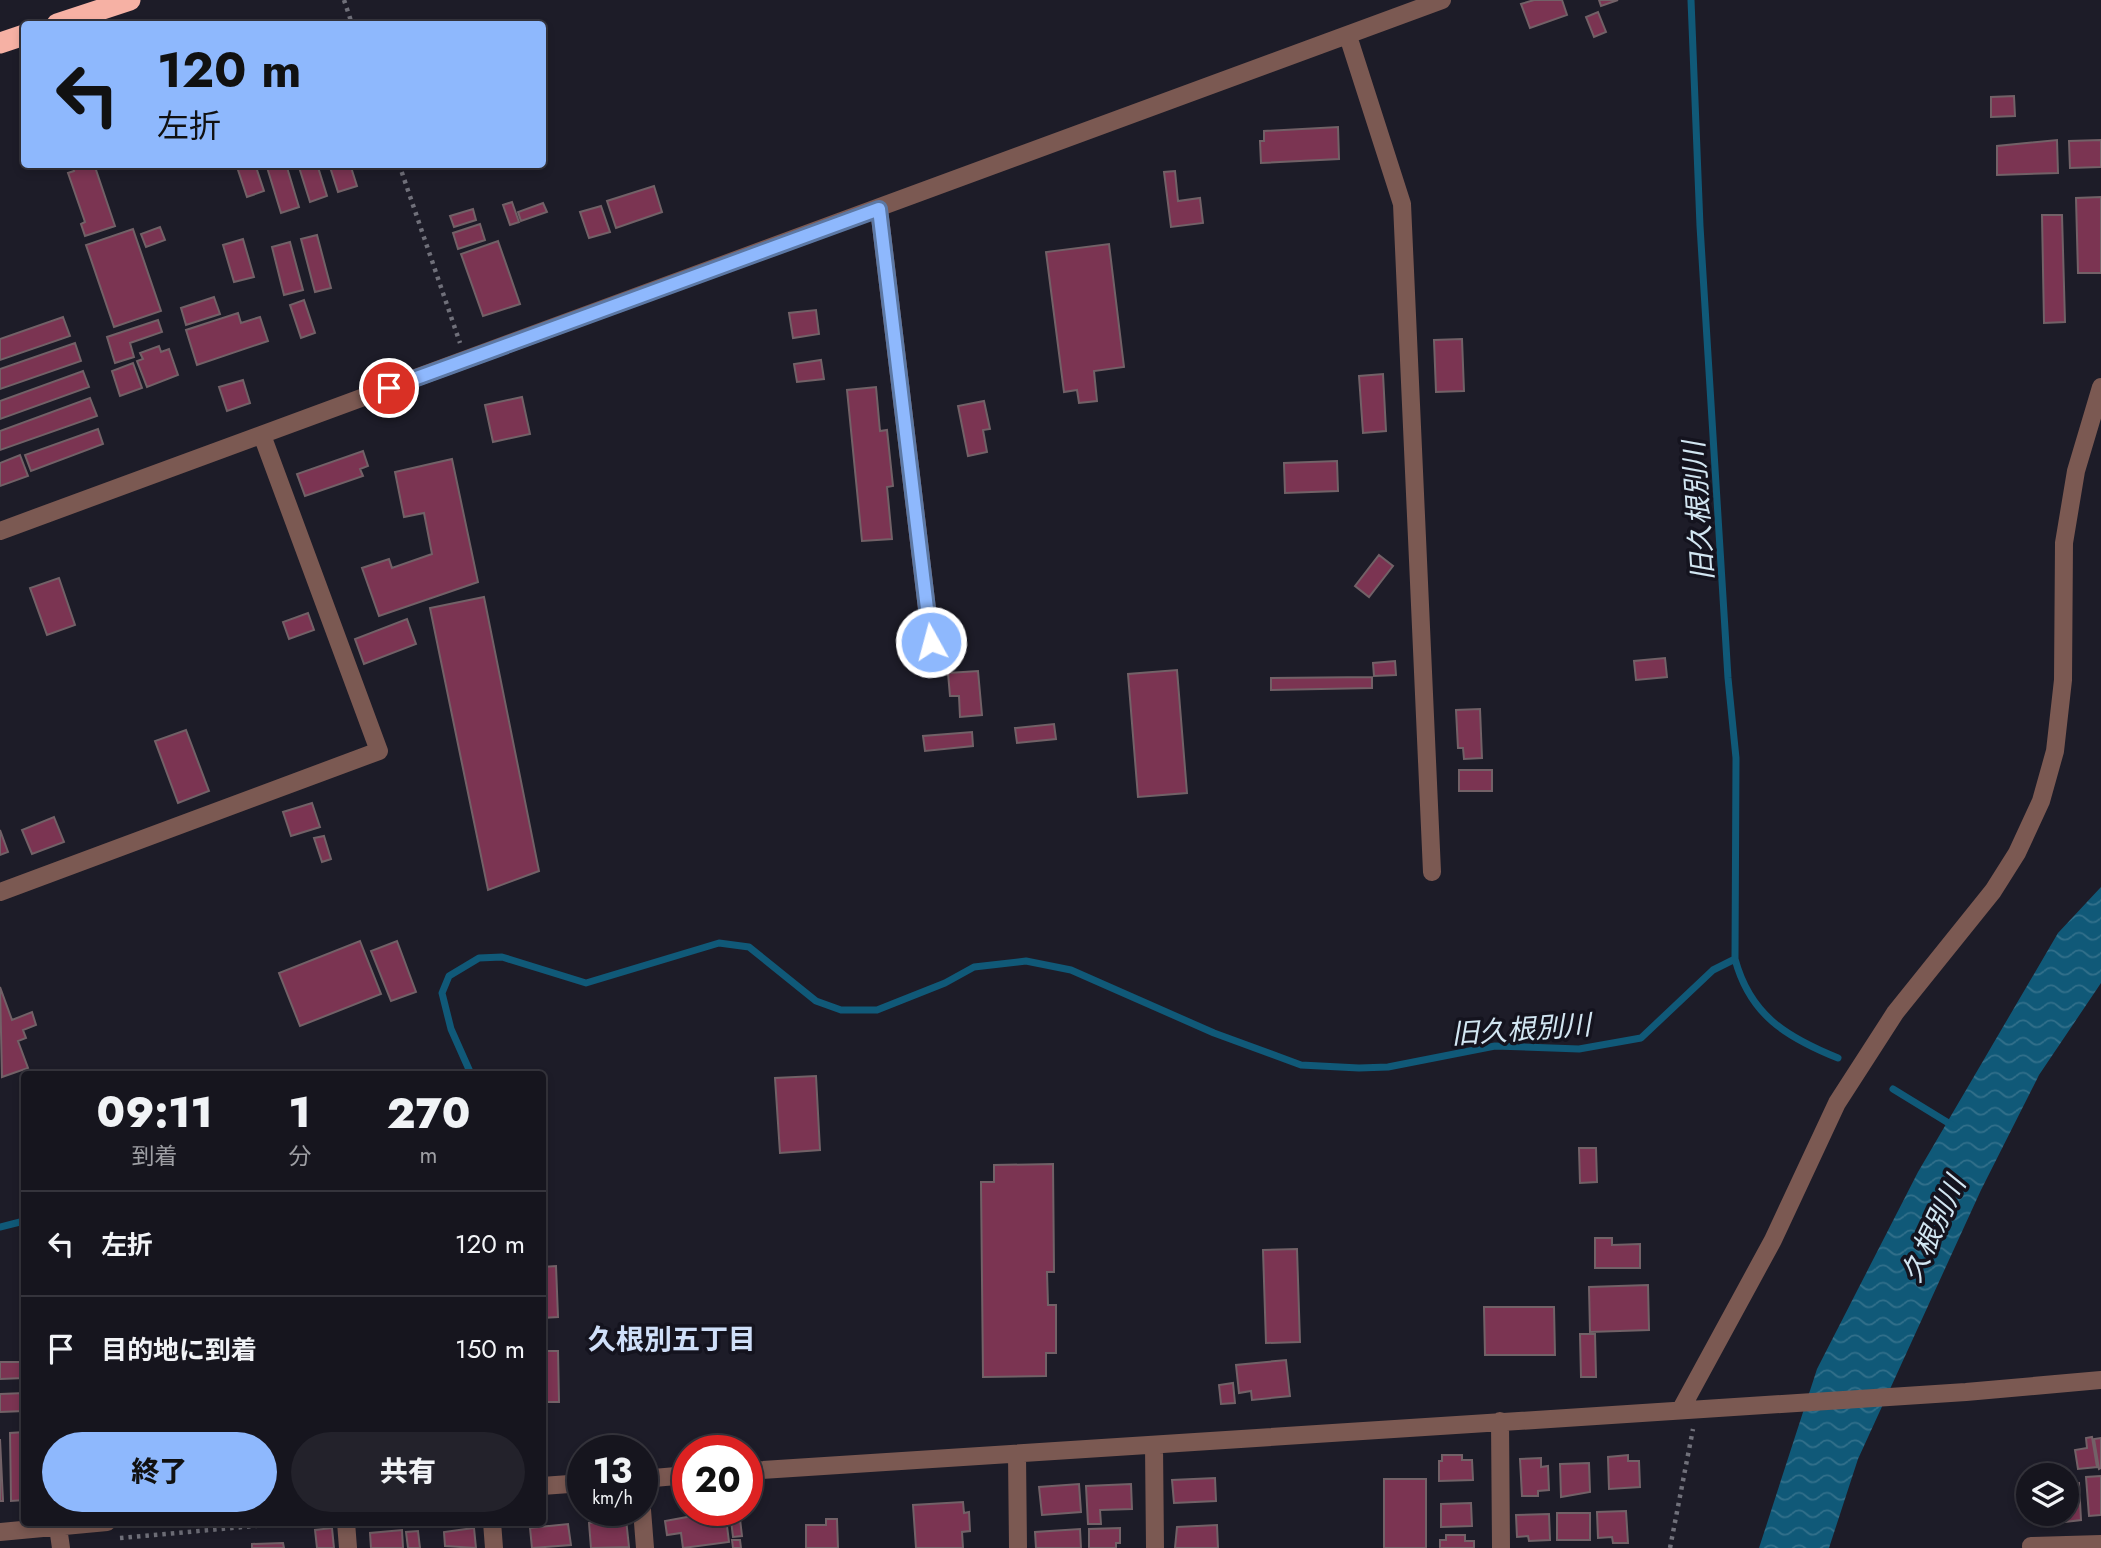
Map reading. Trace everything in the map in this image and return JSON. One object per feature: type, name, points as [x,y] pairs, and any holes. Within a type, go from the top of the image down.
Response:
[{"type":"highway","points":[[66,21],[130,0]]},
{"type":"highway","points":[[0,43],[21,36]]},
{"type":"street","points":[[0,531],[1442,0]]},
{"type":"street","points":[[1348,36],[1402,204],[1432,872]]},
{"type":"street","points":[[879,209],[931,642]]},
{"type":"street","points":[[1681,1409],[1773,1240],[1837,1103],[1895,1013],[1993,891],[2018,853],[2041,801],[2054,751],[2063,680],[2064,543],[2076,471],[2101,387]]},
{"type":"street","points":[[0,892],[379,751],[262,435]]},
{"type":"street","points":[[763,1470],[1966,1392],[2101,1380]]},
{"type":"street","points":[[1500,1421],[1501,1548]]},
{"type":"street","points":[[1154,1446],[1155,1548]]},
{"type":"street","points":[[1017,1454],[1018,1548]]},
{"type":"street","points":[[546,1486],[567,1484]]},
{"type":"street","points":[[346,1526],[348,1548]]},
{"type":"street","points":[[492,1526],[494,1548]]},
{"type":"street","points":[[643,1526],[645,1548]]},
{"type":"street","points":[[0,1532],[58,1527],[110,1531]]},
{"type":"street","points":[[58,1527],[61,1548]]},
{"type":"street","points":[[2031,1546],[2101,1544]]},
{"type":"path","points":[[344,0],[351,21]]},
{"type":"path","points":[[400,168],[466,360]]},
{"type":"path","points":[[110,1531],[215,1526]]},
{"type":"water","name":"久根別川","points":[[2101,887],[2101,983],[2039,1075],[1981,1190],[1858,1459],[1829,1548],[1759,1548],[1817,1369],[1918,1172],[2058,933]]},
{"type":"building","points":[[1534,0],[1562,0],[1567,15],[1530,28],[1521,4]]},
{"type":"building","points":[[1599,0],[1618,0],[1601,6]]},
{"type":"building","points":[[1598,12],[1606,32],[1594,37],[1586,17]]},
{"type":"building","points":[[2014,96],[2015,116],[1991,117],[1991,97]]},
{"type":"building","points":[[1338,127],[1339,159],[1261,163],[1260,141],[1264,141],[1264,131]]},
{"type":"building","points":[[2057,140],[2058,173],[1997,175],[1997,146]]},
{"type":"building","points":[[2101,140],[2101,167],[2070,168],[2069,141]]},
{"type":"building","points":[[73,168],[95,168],[115,226],[85,236],[81,224],[85,222],[68,173],[74,171]]},
{"type":"building","points":[[237,168],[256,168],[264,191],[247,197]]},
{"type":"building","points":[[267,168],[287,168],[299,207],[281,213]]},
{"type":"building","points":[[299,168],[318,168],[327,196],[310,202]]},
{"type":"building","points":[[330,168],[351,168],[357,186],[338,192]]},
{"type":"building","points":[[1175,171],[1178,201],[1200,198],[1203,223],[1171,227],[1164,172]]},
{"type":"building","points":[[654,186],[662,212],[616,228],[607,201]]},
{"type":"building","points":[[2101,197],[2101,273],[2078,273],[2076,198]]},
{"type":"building","points":[[512,202],[519,222],[510,225],[503,205]]},
{"type":"building","points":[[543,203],[547,212],[521,221],[518,212]]},
{"type":"building","points":[[601,206],[610,232],[589,238],[580,212]]},
{"type":"building","points":[[473,209],[476,220],[454,227],[450,216]]},
{"type":"building","points":[[2042,215],[2062,215],[2065,322],[2044,323]]},
{"type":"building","points":[[480,224],[485,240],[458,249],[453,233]]},
{"type":"building","points":[[160,227],[165,240],[146,247],[141,234]]},
{"type":"building","points":[[133,229],[161,311],[114,327],[86,245]]},
{"type":"building","points":[[317,235],[331,288],[315,292],[301,239]]},
{"type":"building","points":[[243,239],[254,277],[234,282],[223,245]]},
{"type":"building","points":[[498,241],[520,304],[483,316],[461,254]]},
{"type":"building","points":[[290,242],[303,290],[284,295],[272,247]]},
{"type":"building","points":[[1109,244],[1124,367],[1094,371],[1097,401],[1079,403],[1077,390],[1064,392],[1046,252]]},
{"type":"building","points":[[214,297],[220,314],[186,325],[181,308]]},
{"type":"building","points":[[304,300],[315,333],[301,338],[290,305]]},
{"type":"building","points":[[816,310],[819,334],[793,338],[789,313]]},
{"type":"building","points":[[238,313],[241,323],[260,317],[268,341],[197,365],[186,330]]},
{"type":"building","points":[[63,317],[70,336],[0,360],[0,339]]},
{"type":"building","points":[[158,320],[162,332],[130,343],[134,357],[115,363],[107,337]]},
{"type":"building","points":[[1462,339],[1464,391],[1436,392],[1434,340]]},
{"type":"building","points":[[75,343],[81,361],[0,389],[0,369]]},
{"type":"building","points":[[159,346],[161,352],[169,349],[178,375],[147,387],[137,361],[143,359],[140,353]]},
{"type":"building","points":[[821,360],[824,379],[797,382],[794,364]]},
{"type":"building","points":[[133,363],[142,388],[120,396],[112,371]]},
{"type":"building","points":[[83,371],[89,387],[0,419],[0,401]]},
{"type":"building","points":[[1383,374],[1386,431],[1363,433],[1359,376]]},
{"type":"building","points":[[243,380],[250,403],[227,411],[219,387]]},
{"type":"building","points":[[876,387],[880,431],[887,430],[893,486],[887,487],[892,539],[862,541],[847,390]]},
{"type":"building","points":[[522,397],[530,434],[493,442],[485,405]]},
{"type":"building","points":[[90,398],[97,416],[0,450],[0,431]]},
{"type":"building","points":[[984,401],[990,429],[983,430],[987,452],[968,456],[958,406]]},
{"type":"building","points":[[98,429],[103,444],[31,471],[25,455]]},
{"type":"building","points":[[363,451],[368,466],[360,469],[363,476],[305,496],[297,474]]},
{"type":"building","points":[[20,455],[28,476],[0,486],[0,463]]},
{"type":"building","points":[[452,459],[478,582],[379,616],[362,568],[389,559],[392,568],[432,554],[424,513],[404,517],[395,472]]},
{"type":"building","points":[[1337,461],[1338,491],[1285,493],[1284,463]]},
{"type":"building","points":[[1379,555],[1393,566],[1369,597],[1355,586]]},
{"type":"building","points":[[59,578],[75,625],[47,635],[30,588]]},
{"type":"building","points":[[484,597],[539,871],[488,890],[430,608]]},
{"type":"building","points":[[308,613],[314,630],[289,639],[283,622]]},
{"type":"building","points":[[407,619],[416,644],[364,664],[355,639]]},
{"type":"building","points":[[1665,658],[1667,677],[1636,680],[1634,661]]},
{"type":"building","points":[[1395,661],[1396,675],[1374,676],[1373,663]]},
{"type":"building","points":[[1177,670],[1187,793],[1138,797],[1128,674]]},
{"type":"building","points":[[978,671],[982,715],[960,717],[959,696],[950,696],[948,673]]},
{"type":"building","points":[[1372,677],[1372,688],[1271,690],[1271,678]]},
{"type":"building","points":[[1480,709],[1482,758],[1464,759],[1463,748],[1458,748],[1456,710]]},
{"type":"building","points":[[1054,724],[1056,739],[1017,743],[1015,728]]},
{"type":"building","points":[[186,730],[209,791],[178,803],[155,741]]},
{"type":"building","points":[[972,732],[973,746],[925,751],[923,736]]},
{"type":"building","points":[[1459,770],[1492,770],[1492,791],[1459,791]]},
{"type":"building","points":[[312,803],[320,827],[291,836],[283,812]]},
{"type":"building","points":[[54,817],[64,842],[32,854],[22,830]]},
{"type":"building","points":[[0,830],[8,852],[0,855]]},
{"type":"building","points":[[324,836],[331,859],[322,862],[314,838]]},
{"type":"building","points":[[360,941],[381,994],[300,1026],[279,973]]},
{"type":"building","points":[[397,941],[416,992],[391,1001],[371,951]]},
{"type":"building","points":[[0,987],[12,1020],[32,1012],[36,1025],[23,1030],[26,1038],[18,1041],[28,1068],[2,1077]]},
{"type":"building","points":[[816,1076],[820,1150],[780,1153],[775,1078]]},
{"type":"building","points":[[1579,1148],[1596,1148],[1597,1182],[1580,1183]]},
{"type":"building","points":[[1053,1164],[1054,1272],[1047,1272],[1048,1305],[1056,1305],[1056,1353],[1046,1353],[1046,1376],[983,1377],[981,1182],[994,1182],[994,1165]]},
{"type":"building","points":[[1595,1238],[1612,1238],[1612,1245],[1640,1244],[1640,1268],[1595,1268]]},
{"type":"building","points":[[1297,1249],[1300,1342],[1266,1343],[1263,1250]]},
{"type":"building","points":[[556,1266],[558,1317],[546,1318],[546,1267]]},
{"type":"building","points":[[1648,1285],[1649,1330],[1590,1332],[1589,1287]]},
{"type":"building","points":[[1484,1307],[1554,1307],[1555,1355],[1485,1355]]},
{"type":"building","points":[[1580,1334],[1595,1334],[1596,1377],[1581,1377]]},
{"type":"building","points":[[546,1351],[558,1351],[559,1402],[546,1402]]},
{"type":"building","points":[[1286,1360],[1290,1396],[1252,1400],[1251,1391],[1239,1393],[1236,1365]]},
{"type":"building","points":[[0,1362],[21,1362],[21,1378],[0,1379]]},
{"type":"building","points":[[1233,1383],[1235,1403],[1221,1404],[1219,1385]]},
{"type":"building","points":[[21,1393],[21,1411],[0,1412],[0,1394]]},
{"type":"building","points":[[21,1432],[21,1500],[11,1501],[10,1433]]},
{"type":"building","points":[[2092,1437],[2097,1467],[2079,1469],[2075,1450],[2087,1448],[2086,1438]]},
{"type":"building","points":[[2101,1438],[2101,1468],[2099,1469],[2094,1439]]},
{"type":"building","points":[[0,1439],[3,1501],[0,1501]]},
{"type":"building","points":[[1442,1455],[1462,1455],[1462,1460],[1472,1460],[1473,1480],[1439,1481],[1439,1461],[1442,1461]]},
{"type":"building","points":[[1628,1455],[1628,1461],[1639,1461],[1640,1487],[1609,1489],[1608,1457]]},
{"type":"building","points":[[1541,1458],[1541,1467],[1548,1466],[1549,1490],[1538,1491],[1538,1496],[1522,1496],[1520,1459]]},
{"type":"building","points":[[1589,1463],[1590,1492],[1561,1497],[1560,1464]]},
{"type":"building","points":[[2101,1476],[2101,1515],[2089,1516],[2086,1477]]},
{"type":"building","points":[[1215,1478],[1216,1501],[1174,1503],[1172,1480]]},
{"type":"building","points":[[1384,1479],[1426,1479],[1426,1548],[1384,1548]]},
{"type":"building","points":[[2079,1483],[2081,1520],[2079,1520]]},
{"type":"building","points":[[1079,1484],[1081,1512],[1042,1515],[1039,1487]]},
{"type":"building","points":[[1131,1484],[1132,1509],[1100,1510],[1101,1524],[1088,1524],[1086,1486]]},
{"type":"building","points":[[963,1502],[964,1513],[969,1512],[970,1531],[962,1532],[963,1548],[916,1548],[913,1505]]},
{"type":"building","points":[[1471,1503],[1472,1526],[1441,1527],[1441,1504]]},
{"type":"building","points":[[1626,1511],[1628,1543],[1613,1543],[1612,1537],[1598,1538],[1597,1512]]},
{"type":"building","points":[[1557,1513],[1590,1513],[1590,1540],[1557,1540]]},
{"type":"building","points":[[1549,1514],[1550,1540],[1529,1541],[1528,1536],[1517,1537],[1516,1515]]},
{"type":"building","points":[[826,1519],[837,1519],[838,1548],[806,1548],[806,1525],[826,1525]]},
{"type":"building","points":[[672,1520],[672,1526],[727,1526],[729,1542],[683,1548],[681,1533],[667,1535],[665,1521]]},
{"type":"building","points":[[567,1524],[571,1545],[532,1548],[530,1528]]},
{"type":"building","points":[[1217,1525],[1218,1548],[1175,1548],[1177,1527]]},
{"type":"building","points":[[589,1526],[627,1526],[629,1547],[591,1548]]},
{"type":"building","points":[[732,1526],[741,1526],[742,1536],[733,1537]]},
{"type":"building","points":[[332,1528],[334,1548],[317,1548],[315,1530]]},
{"type":"building","points":[[474,1528],[476,1548],[445,1546],[444,1532]]},
{"type":"building","points":[[1120,1528],[1120,1543],[1116,1543],[1116,1548],[1089,1548],[1089,1529]]},
{"type":"building","points":[[1080,1529],[1081,1548],[1036,1548],[1035,1532]]},
{"type":"building","points":[[402,1530],[403,1548],[371,1548],[370,1533]]},
{"type":"building","points":[[418,1531],[420,1548],[408,1548],[406,1532]]},
{"type":"building","points":[[1446,1535],[1465,1535],[1465,1541],[1474,1541],[1474,1548],[1440,1548],[1440,1540],[1446,1540]]},
{"type":"building","points":[[732,1540],[740,1540],[741,1548],[733,1548]]},
{"type":"building","points":[[283,1543],[284,1548],[252,1548],[252,1544]]},
{"type":"waterway","name":"旧久根別川","points":[[470,1071],[451,1029],[442,993],[449,976],[479,958],[502,957],[586,983],[719,943],[749,947],[816,1001],[841,1010],[877,1010],[945,983],[974,967],[1026,961],[1071,970],[1214,1033],[1301,1065],[1359,1068],[1388,1067],[1495,1046],[1579,1049],[1641,1038],[1713,970],[1735,959],[1736,758],[1728,678],[1700,226],[1691,0]]},
{"type":"waterway","points":[[1735,959],[1750,995],[1773,1022],[1802,1042],[1838,1058]]},
{"type":"waterway","points":[[1893,1089],[1955,1127]]},
{"type":"waterway","name":"旧久根別川","points":[[0,1227],[21,1222]]},
{"type":"district","name":"久根別五丁目","points":[[672,1339]]},
{"type":"route","points":[[389,388],[879,209],[931,642]]}]
